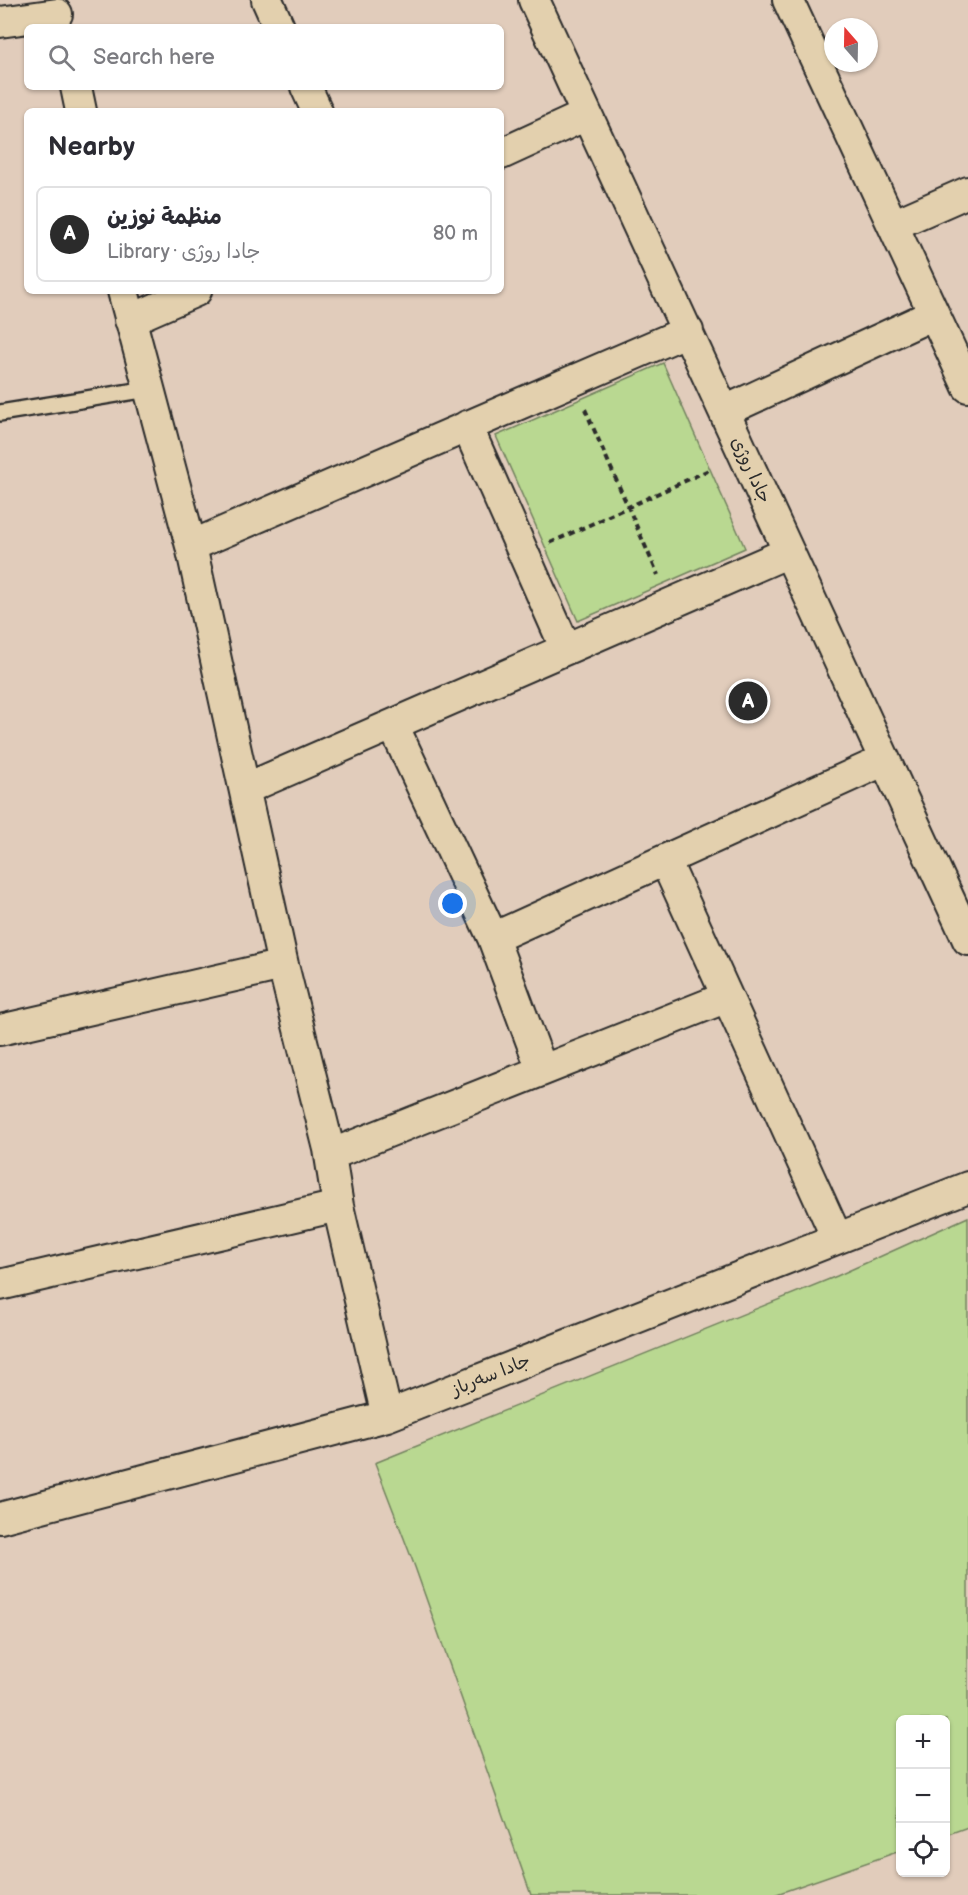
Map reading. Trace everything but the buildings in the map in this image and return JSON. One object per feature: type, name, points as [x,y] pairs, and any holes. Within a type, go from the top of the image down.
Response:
[{"type":"street","points":[[267,0],[278,24]]},
{"type":"street","name":"جادا روژی","points":[[534,0],[967,934]]},
{"type":"street","points":[[798,3],[893,225],[968,387]]},
{"type":"street","points":[[0,22],[58,14]]},
{"type":"street","points":[[77,90],[80,108]]},
{"type":"street","points":[[307,90],[316,108]]},
{"type":"street","points":[[504,152],[586,115]]},
{"type":"street","points":[[893,225],[968,192]]},
{"type":"street","points":[[124,294],[191,546],[283,965],[330,1155],[338,1206],[387,1416]]},
{"type":"street","points":[[130,320],[189,294]]},
{"type":"street","points":[[725,411],[934,314]]},
{"type":"street","points":[[191,546],[688,331]]},
{"type":"street","points":[[467,426],[566,649]]},
{"type":"street","points":[[245,789],[789,552]]},
{"type":"street","points":[[393,725],[493,938],[542,1070]]},
{"type":"street","points":[[493,938],[885,760]]},
{"type":"street","points":[[665,860],[837,1238]]},
{"type":"street","points":[[0,1030],[283,965]]},
{"type":"street","points":[[330,1155],[728,997]]},
{"type":"street","name":"جادا سەرباز","points":[[0,1518],[387,1416],[968,1187]]},
{"type":"street","points":[[0,1285],[338,1206]]},
{"type":"lane","points":[[0,413],[148,388]]},
{"type":"path","points":[[572,381],[663,584]]},
{"type":"path","points":[[545,545],[711,470]]},
{"type":"green space","points":[[663,363],[745,548],[578,621],[496,436]]},
{"type":"green space","points":[[968,1217],[968,1827],[950,1834],[950,1715],[896,1715],[896,1852],[774,1895],[531,1895],[415,1567],[375,1463],[837,1276]]},
{"type":"place","name":"منظمة نوزين","points":[[748,701]]}]
